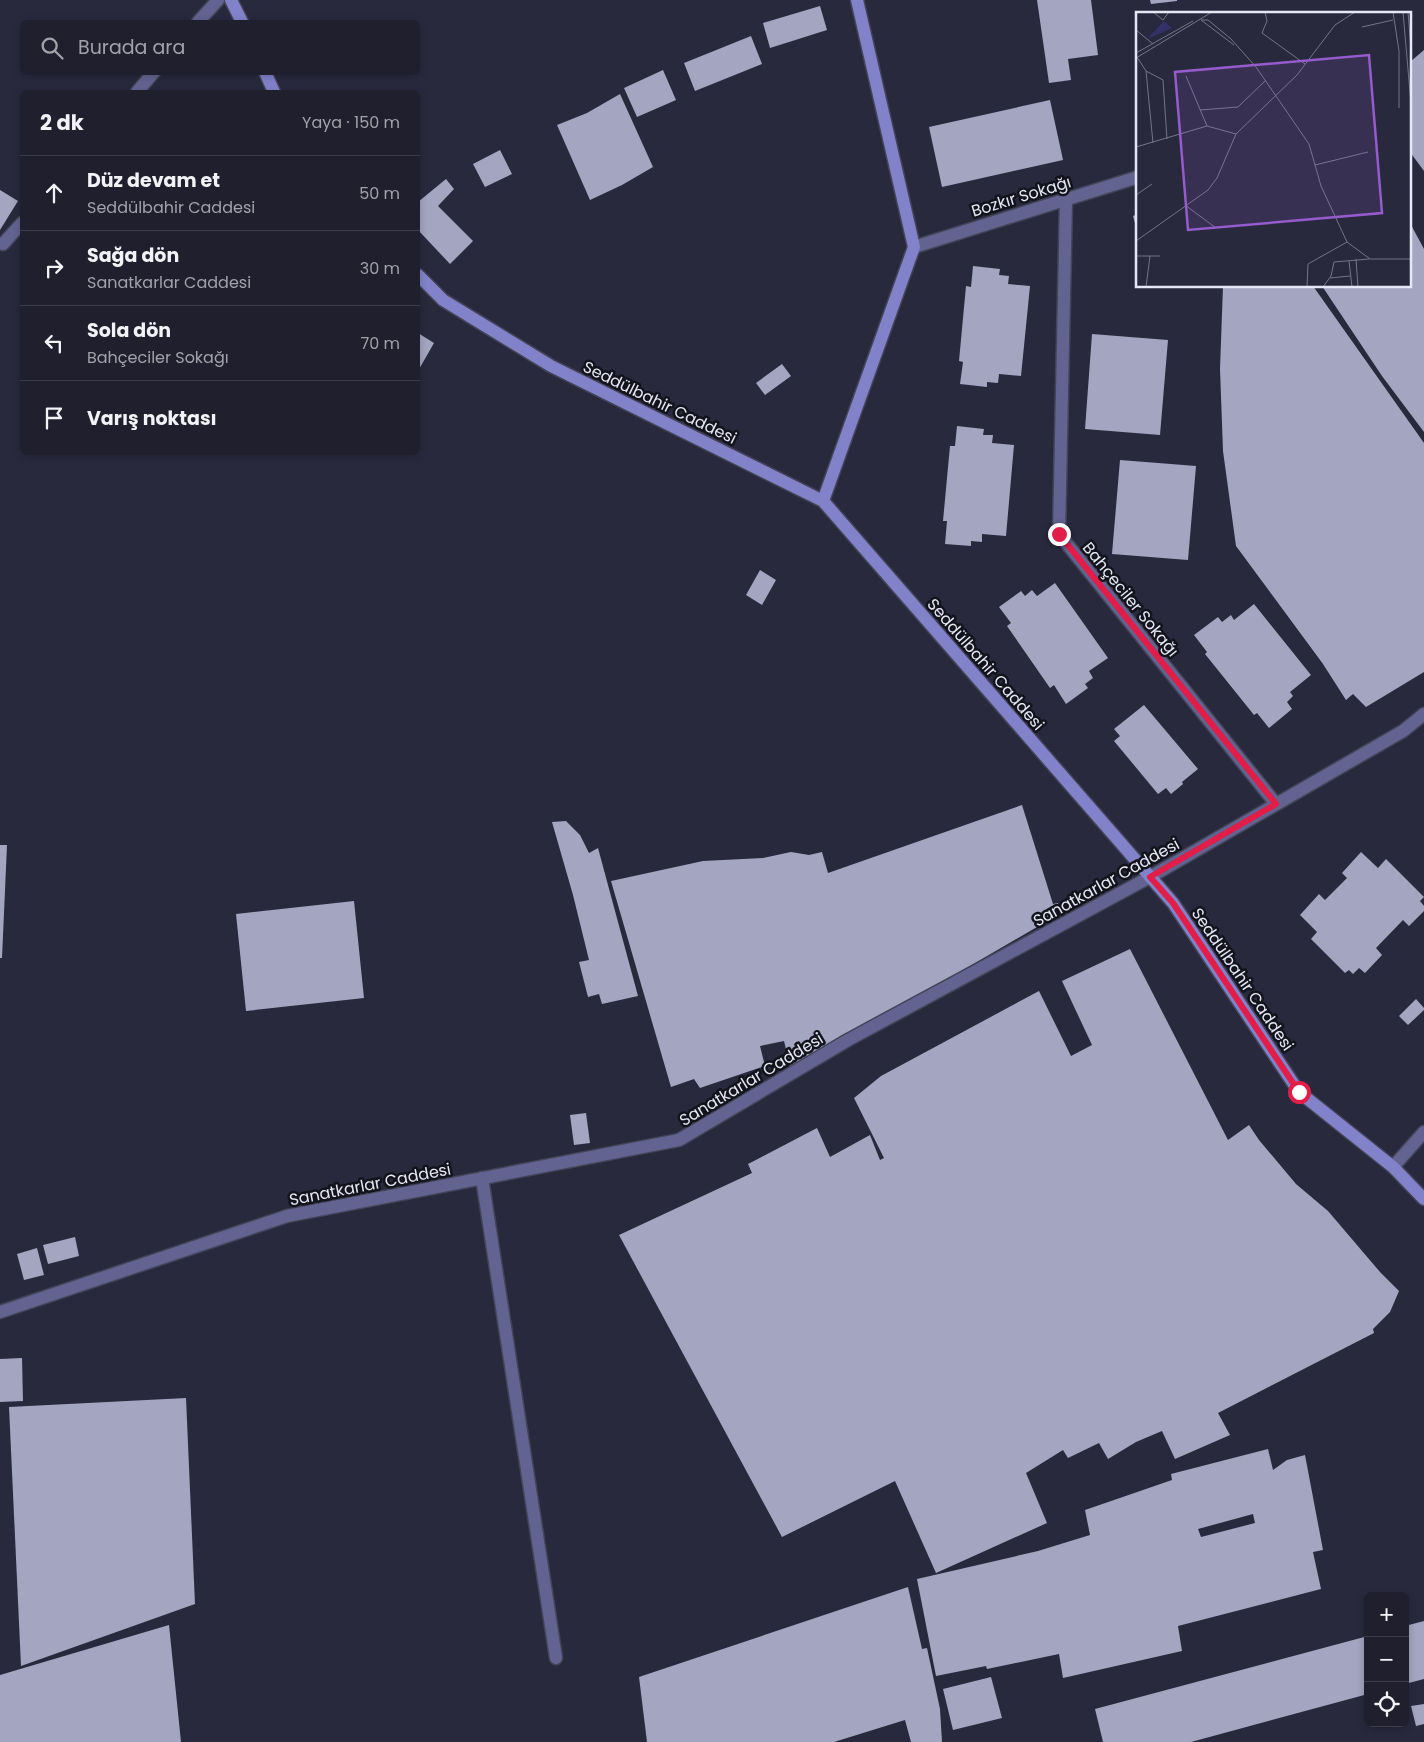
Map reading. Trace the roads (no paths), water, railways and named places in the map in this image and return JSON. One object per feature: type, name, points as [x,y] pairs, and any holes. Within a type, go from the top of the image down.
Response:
[{"type":"street","points":[[200,20],[218,0]]},
{"type":"street","points":[[231,0],[241,20]]},
{"type":"street","points":[[823,501],[914,247],[858,0]]},
{"type":"street","points":[[139,90],[151,75]]},
{"type":"street","points":[[266,75],[273,90]]},
{"type":"street","name":"Bozkır Sokağı","points":[[914,247],[1136,178]]},
{"type":"street","name":"Bahçeciler Sokağı","points":[[1066,200],[1059,534],[1276,804]]},
{"type":"street","points":[[4,244],[20,225]]},
{"type":"street","name":"Seddülbahir Caddesi","points":[[420,277],[443,300],[551,366],[823,501],[1173,903],[1299,1092],[1393,1167],[1424,1199]]},
{"type":"street","name":"Sanatkarlar Caddesi","points":[[0,1312],[287,1216],[679,1140],[848,1040],[1150,877],[1403,731],[1424,714]]},
{"type":"street","points":[[1393,1167],[1424,1132]]},
{"type":"street","points":[[482,1178],[556,1658]]}]
